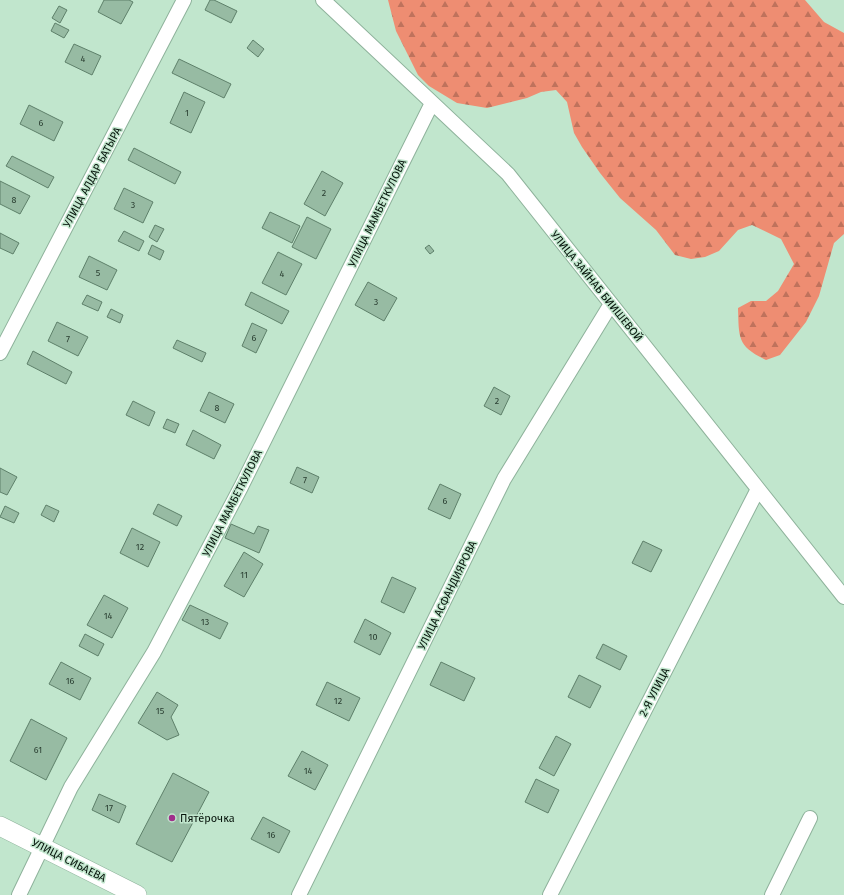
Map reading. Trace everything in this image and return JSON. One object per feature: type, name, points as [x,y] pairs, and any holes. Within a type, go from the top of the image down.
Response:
[{"type":"main road","name":"УЛИЦА СИБАЕВА","points":[[0,826],[137,895]]},
{"type":"street","name":"УЛИЦА АЛДАР БАТЫРА","points":[[0,353],[184,0]]},
{"type":"street","name":"УЛИЦА ЗАЙНАБ БИИШЕВОЙ","points":[[323,0],[508,174],[844,597]]},
{"type":"street","name":"УЛИЦА МАМБЕТКУЛОВА","points":[[19,895],[71,787],[154,652],[241,487],[432,103]]},
{"type":"street","name":"УЛИЦА АСФАНДИЯРОВА","points":[[299,895],[504,480],[611,304]]},
{"type":"street","name":"2-Я УЛИЦА","points":[[550,895],[758,489]]},
{"type":"street","points":[[772,895],[810,818]]},
{"type":"green space","points":[[388,0],[805,0],[824,22],[844,33],[844,234],[834,243],[819,296],[806,322],[780,355],[766,360],[745,345],[740,334],[738,308],[751,301],[766,301],[778,291],[794,264],[781,239],[752,225],[738,230],[719,251],[705,257],[691,259],[675,255],[656,230],[620,198],[600,173],[574,133],[567,102],[556,90],[541,92],[527,98],[487,108],[457,103],[429,86],[418,75],[396,31]]},
{"type":"building","points":[[104,0],[129,0],[133,2],[121,24],[98,12]]},
{"type":"building","points":[[210,0],[214,0],[237,11],[231,23],[205,10]]},
{"type":"building","points":[[59,6],[67,10],[60,23],[52,18]]},
{"type":"building","points":[[55,23],[69,30],[64,38],[51,31]]},
{"type":"building","points":[[253,40],[264,49],[258,57],[247,48]]},
{"type":"building","points":[[74,44],[101,56],[92,75],[65,62]]},
{"type":"building","points":[[179,59],[231,84],[224,98],[172,73]]},
{"type":"building","points":[[184,92],[205,102],[191,133],[170,123]]},
{"type":"building","points":[[29,105],[63,122],[54,141],[20,124]]},
{"type":"building","points":[[134,148],[181,172],[175,184],[128,160]]},
{"type":"building","points":[[12,156],[54,177],[48,188],[6,166]]},
{"type":"building","points":[[322,171],[343,183],[325,216],[304,204]]},
{"type":"building","points":[[0,181],[30,196],[20,214],[0,204]]},
{"type":"building","points":[[124,188],[153,202],[143,223],[114,209]]},
{"type":"building","points":[[270,212],[300,226],[292,243],[262,228]]},
{"type":"building","points":[[307,217],[331,229],[316,259],[292,247]]},
{"type":"building","points":[[155,225],[164,229],[157,242],[149,237]]},
{"type":"building","points":[[124,231],[144,241],[139,251],[118,241]]},
{"type":"building","points":[[0,233],[19,243],[13,254],[0,248]]},
{"type":"building","points":[[152,245],[164,251],[160,260],[148,254]]},
{"type":"building","points":[[429,245],[434,251],[430,254],[425,248]]},
{"type":"building","points":[[278,252],[302,264],[286,295],[262,283]]},
{"type":"building","points":[[89,256],[117,270],[107,290],[79,277]]},
{"type":"building","points":[[368,282],[397,298],[384,321],[355,305]]},
{"type":"building","points":[[251,292],[289,311],[282,324],[245,305]]},
{"type":"building","points":[[87,295],[102,302],[98,311],[82,304]]},
{"type":"building","points":[[111,309],[123,315],[120,323],[107,317]]},
{"type":"building","points":[[57,322],[88,337],[78,356],[48,341]]},
{"type":"building","points":[[252,323],[267,330],[256,353],[242,346]]},
{"type":"building","points":[[177,340],[206,353],[202,362],[173,348]]},
{"type":"building","points":[[33,351],[72,372],[66,384],[27,364]]},
{"type":"building","points":[[494,387],[510,396],[501,415],[484,406]]},
{"type":"building","points":[[209,392],[234,404],[225,423],[200,411]]},
{"type":"building","points":[[133,401],[155,412],[149,426],[126,415]]},
{"type":"building","points":[[167,419],[179,424],[175,433],[163,428]]},
{"type":"building","points":[[193,430],[221,445],[214,459],[186,445]]},
{"type":"building","points":[[297,467],[319,477],[312,493],[290,483]]},
{"type":"building","points":[[0,468],[17,477],[7,495],[0,492]]},
{"type":"building","points":[[440,484],[461,494],[450,519],[428,509]]},
{"type":"building","points":[[158,504],[182,516],[177,526],[153,514]]},
{"type":"building","points":[[46,505],[59,511],[54,522],[41,515]]},
{"type":"building","points":[[5,506],[19,513],[14,523],[0,517]]},
{"type":"building","points":[[231,524],[254,534],[258,526],[269,530],[259,553],[225,538]]},
{"type":"building","points":[[132,528],[160,542],[148,567],[120,553]]},
{"type":"building","points":[[643,541],[662,550],[651,572],[632,563]]},
{"type":"building","points":[[244,552],[263,564],[244,597],[224,586]]},
{"type":"building","points":[[392,577],[416,588],[404,613],[381,602]]},
{"type":"building","points":[[104,595],[128,608],[112,638],[87,625]]},
{"type":"building","points":[[190,605],[228,623],[220,639],[182,620]]},
{"type":"building","points":[[365,619],[391,633],[380,655],[354,642]]},
{"type":"building","points":[[85,634],[104,644],[98,656],[79,646]]},
{"type":"building","points":[[603,644],[627,656],[620,670],[596,658]]},
{"type":"building","points":[[61,662],[91,678],[80,700],[49,684]]},
{"type":"building","points":[[441,662],[475,678],[464,701],[430,685]]},
{"type":"building","points":[[579,675],[601,686],[590,708],[568,697]]},
{"type":"building","points":[[327,682],[360,698],[349,721],[316,705]]},
{"type":"building","points":[[157,692],[178,705],[171,717],[179,735],[167,740],[138,723]]},
{"type":"building","points":[[31,719],[67,738],[46,780],[10,761]]},
{"type":"building","points":[[556,736],[571,744],[554,776],[539,768]]},
{"type":"building","points":[[302,751],[328,765],[315,790],[288,776]]},
{"type":"building","name":"Пятёрочка","points":[[173,773],[209,792],[172,862],[136,844]]},
{"type":"building","points":[[536,779],[559,790],[548,813],[525,802]]},
{"type":"building","points":[[99,794],[126,806],[119,823],[92,810]]},
{"type":"building","points":[[263,817],[290,831],[279,853],[251,839]]},
{"type":"place","name":"Пятёрочка","points":[[172,818]]}]
